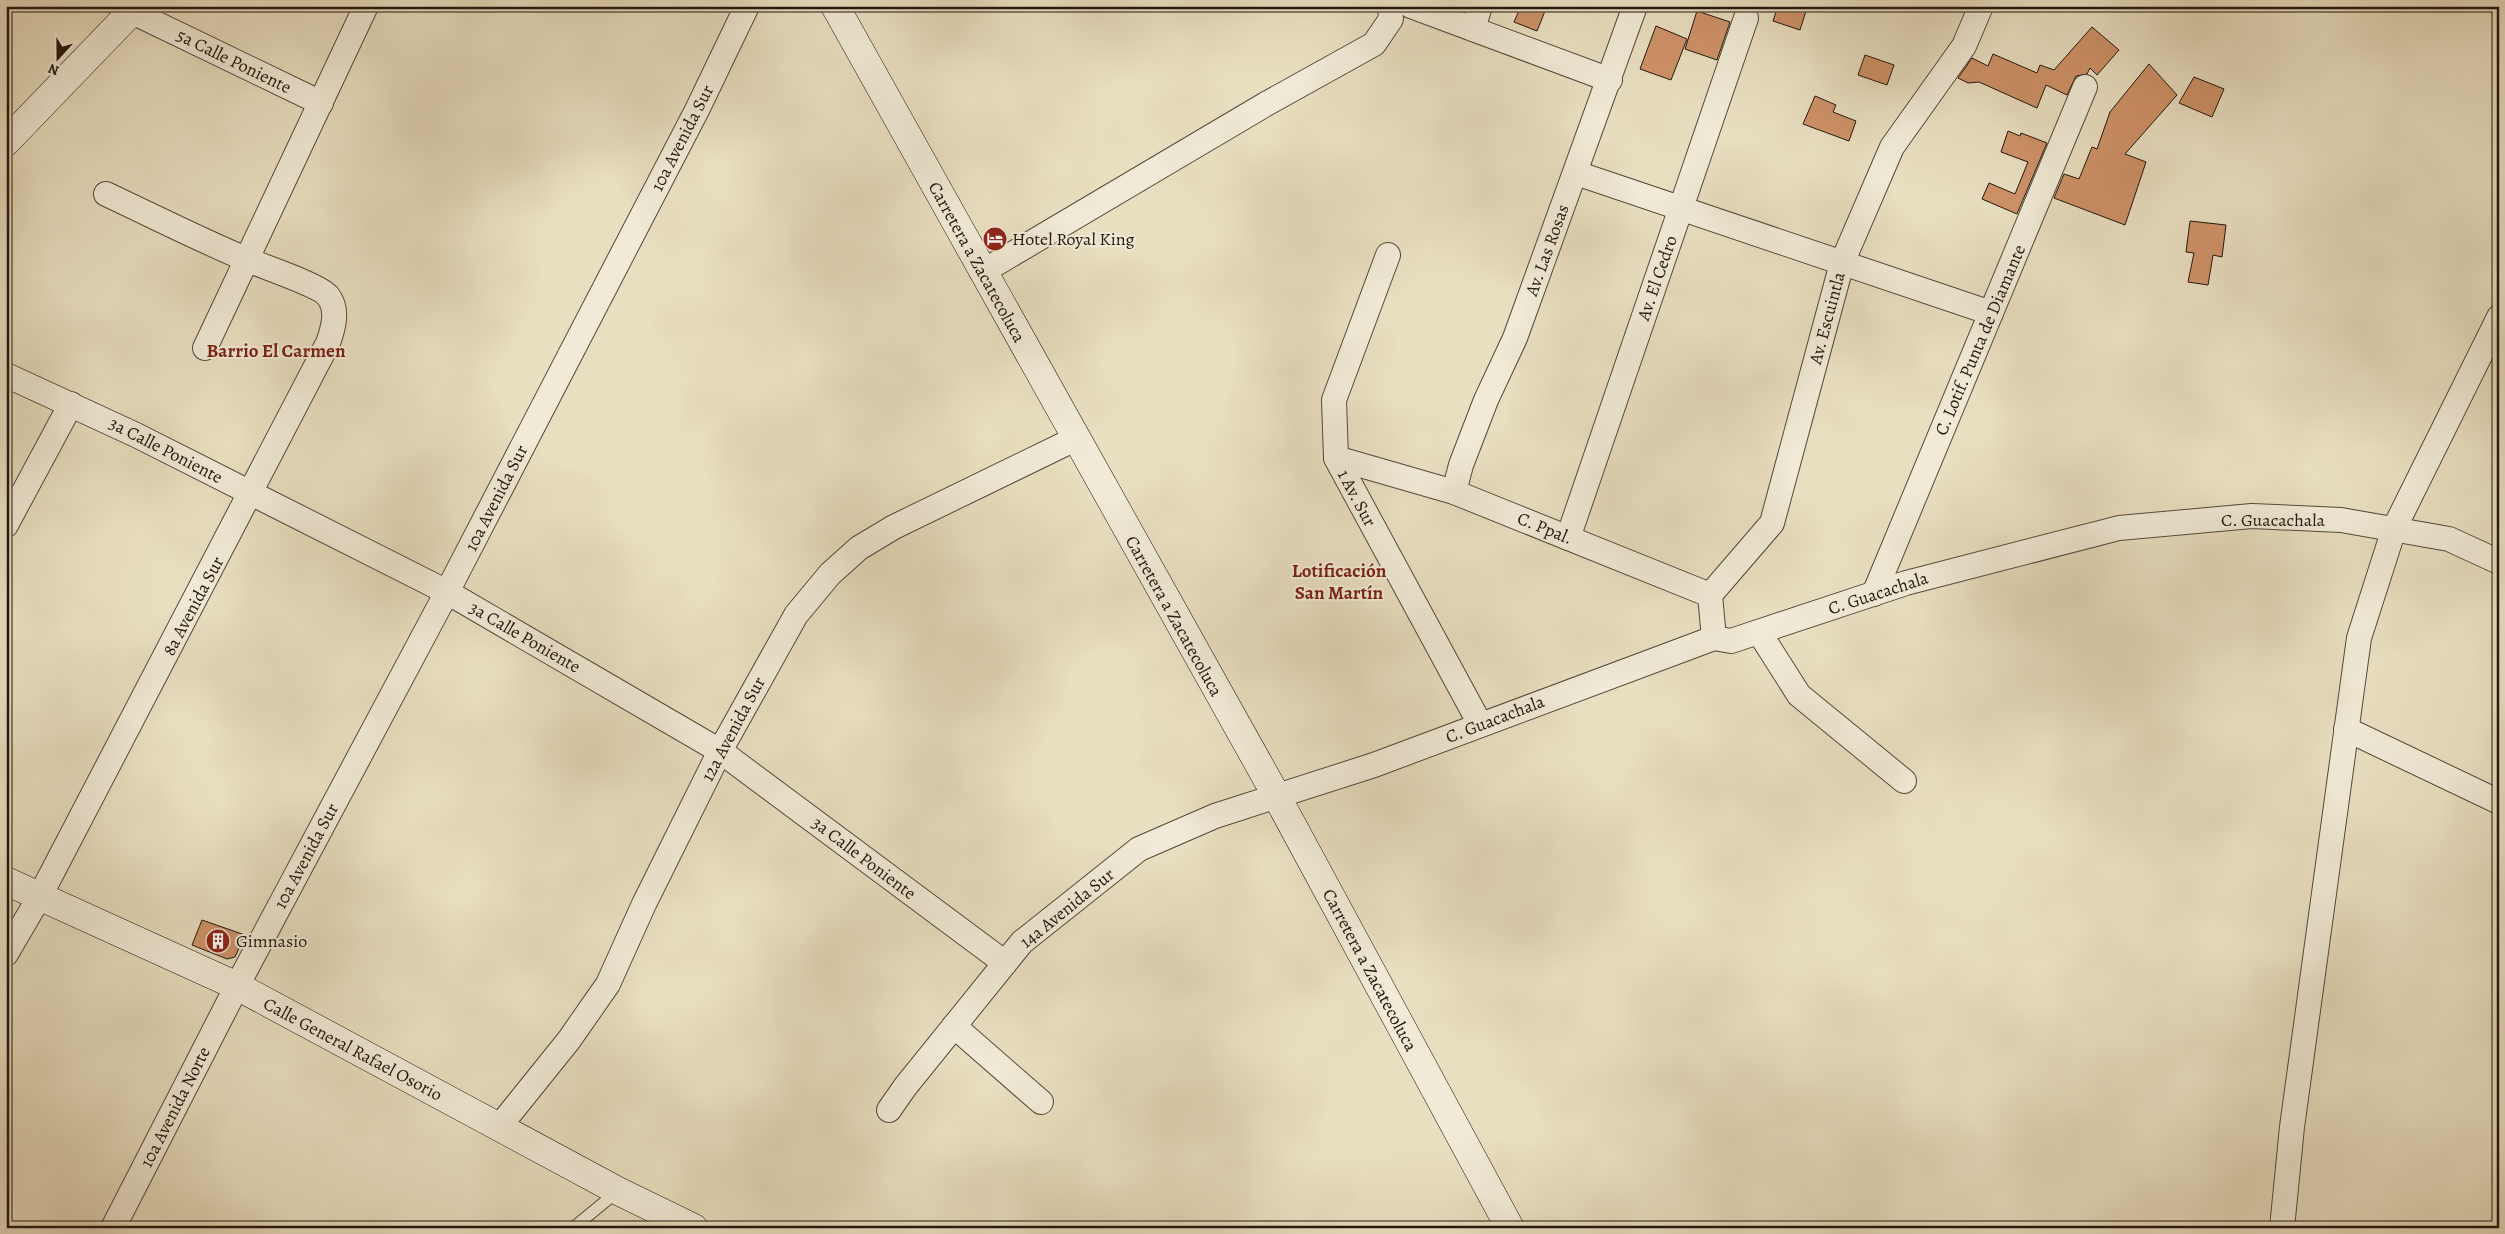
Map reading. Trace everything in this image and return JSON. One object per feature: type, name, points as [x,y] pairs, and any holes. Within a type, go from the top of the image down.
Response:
[{"type":"main road","name":"Carretera a Zacatecoluca","points":[[835,6],[1075,439],[1276,795],[1510,1228]]},
{"type":"main road","points":[[6,142],[129,8]]},
{"type":"main road","name":"Calle General Rafael Osorio","points":[[6,881],[237,986],[618,1191],[694,1228]]},
{"type":"street","points":[[205,348],[366,6]]},
{"type":"street","name":"10a Avenida Sur","points":[[237,986],[447,592],[697,110],[747,6]]},
{"type":"street","points":[[982,272],[1257,109],[1374,44],[1391,19],[1390,6]]},
{"type":"street","points":[[1411,6],[1610,80]]},
{"type":"street","points":[[1474,29],[1480,6]]},
{"type":"street","name":"Av. Las Rosas","points":[[1454,492],[1461,465],[1486,400],[1515,338],[1610,80],[1635,6]]},
{"type":"street","name":"Av. Escuintla","points":[[1710,595],[1772,523],[1842,263],[1892,147],[1964,46],[1981,6]]},
{"type":"street","name":"5a Calle Poniente","points":[[129,8],[321,102]]},
{"type":"street","name":"Av. El Cedro","points":[[1568,538],[1746,18]]},
{"type":"street","name":"C. Lotif. Punta de Diamante","points":[[1874,594],[2085,87]]},
{"type":"street","points":[[1576,173],[1991,313]]},
{"type":"street","points":[[106,194],[247,260]]},
{"type":"street","name":"1 Av. Sur","points":[[1388,255],[1334,400],[1336,458],[1480,724]]},
{"type":"street","name":"8a Avenida Sur","points":[[6,954],[40,896],[252,494],[328,343],[334,325],[333,311],[328,295],[312,286],[247,260]]},
{"type":"street","points":[[2282,1228],[2292,1127],[2358,638],[2394,529],[2492,349],[2499,317]]},
{"type":"street","name":"3a Calle Poniente","points":[[6,375],[71,404],[447,592],[720,750],[1005,963]]},
{"type":"street","points":[[6,525],[71,404]]},
{"type":"street","name":"12a Avenida Sur","points":[[499,1127],[569,1040],[608,984],[644,904],[720,750],[796,615],[830,574],[859,548],[894,527],[1075,439]]},
{"type":"street","name":"C. Ppal.","points":[[1336,458],[1454,492],[1710,595]]},
{"type":"street","name":"C. Guacachala","points":[[1276,795],[1374,765],[1714,638],[1731,641],[1906,583],[2119,528],[2252,516],[2340,520],[2449,539],[2499,562]]},
{"type":"street","points":[[1710,595],[1714,638]]},
{"type":"street","points":[[1759,632],[1799,695],[1904,781]]},
{"type":"street","points":[[2346,729],[2499,802]]},
{"type":"street","name":"14a Avenida Sur","points":[[889,1110],[1022,942],[1139,849],[1215,816],[1276,795]]},
{"type":"street","name":"10a Avenida Norte","points":[[113,1228],[237,986]]},
{"type":"street","points":[[954,1026],[1041,1102]]},
{"type":"lane","points":[[573,1228],[618,1191]]},
{"type":"building","points":[[1521,6],[1547,6],[1537,31],[1514,22]]},
{"type":"building","points":[[1778,6],[1791,6],[1806,11],[1800,30],[1773,21]]},
{"type":"building","points":[[1697,11],[1730,22],[1717,60],[1685,49]]},
{"type":"building","points":[[1656,26],[1687,39],[1671,80],[1640,69]]},
{"type":"building","points":[[2092,27],[2119,50],[2097,75],[2090,68],[2087,74],[2076,76],[2067,95],[2046,85],[2037,108],[1979,82],[1968,83],[1958,78],[1972,58],[1988,66],[1993,54],[2037,73],[2040,65],[2054,70]]},
{"type":"building","points":[[1865,55],[1894,65],[1887,85],[1858,75]]},
{"type":"building","points":[[2149,64],[2177,95],[2125,154],[2146,162],[2125,225],[2054,198],[2064,174],[2079,179],[2092,147],[2097,149],[2110,112]]},
{"type":"building","points":[[2194,77],[2224,89],[2212,117],[2179,103]]},
{"type":"building","points":[[1815,96],[1836,105],[1833,112],[1856,121],[1849,141],[1803,124]]},
{"type":"building","points":[[2008,131],[2020,136],[2021,133],[2047,143],[2017,214],[1982,199],[1989,183],[2015,194],[2028,162],[2001,152]]},
{"type":"building","points":[[2190,221],[2226,225],[2222,257],[2213,255],[2208,285],[2188,282],[2194,253],[2186,252]]},
{"type":"building","name":"Gimnasio","points":[[202,920],[245,935],[235,957],[227,959],[192,945]]},
{"type":"place","name":"Hotel Royal King","points":[[995,239]]},
{"type":"place","name":"Gimnasio","points":[[218,941]]},
{"type":"district","name":"Barrio El Carmen","points":[[276,351]]},
{"type":"district","name":"Lotificación San Martín","points":[[1339,582]]}]
